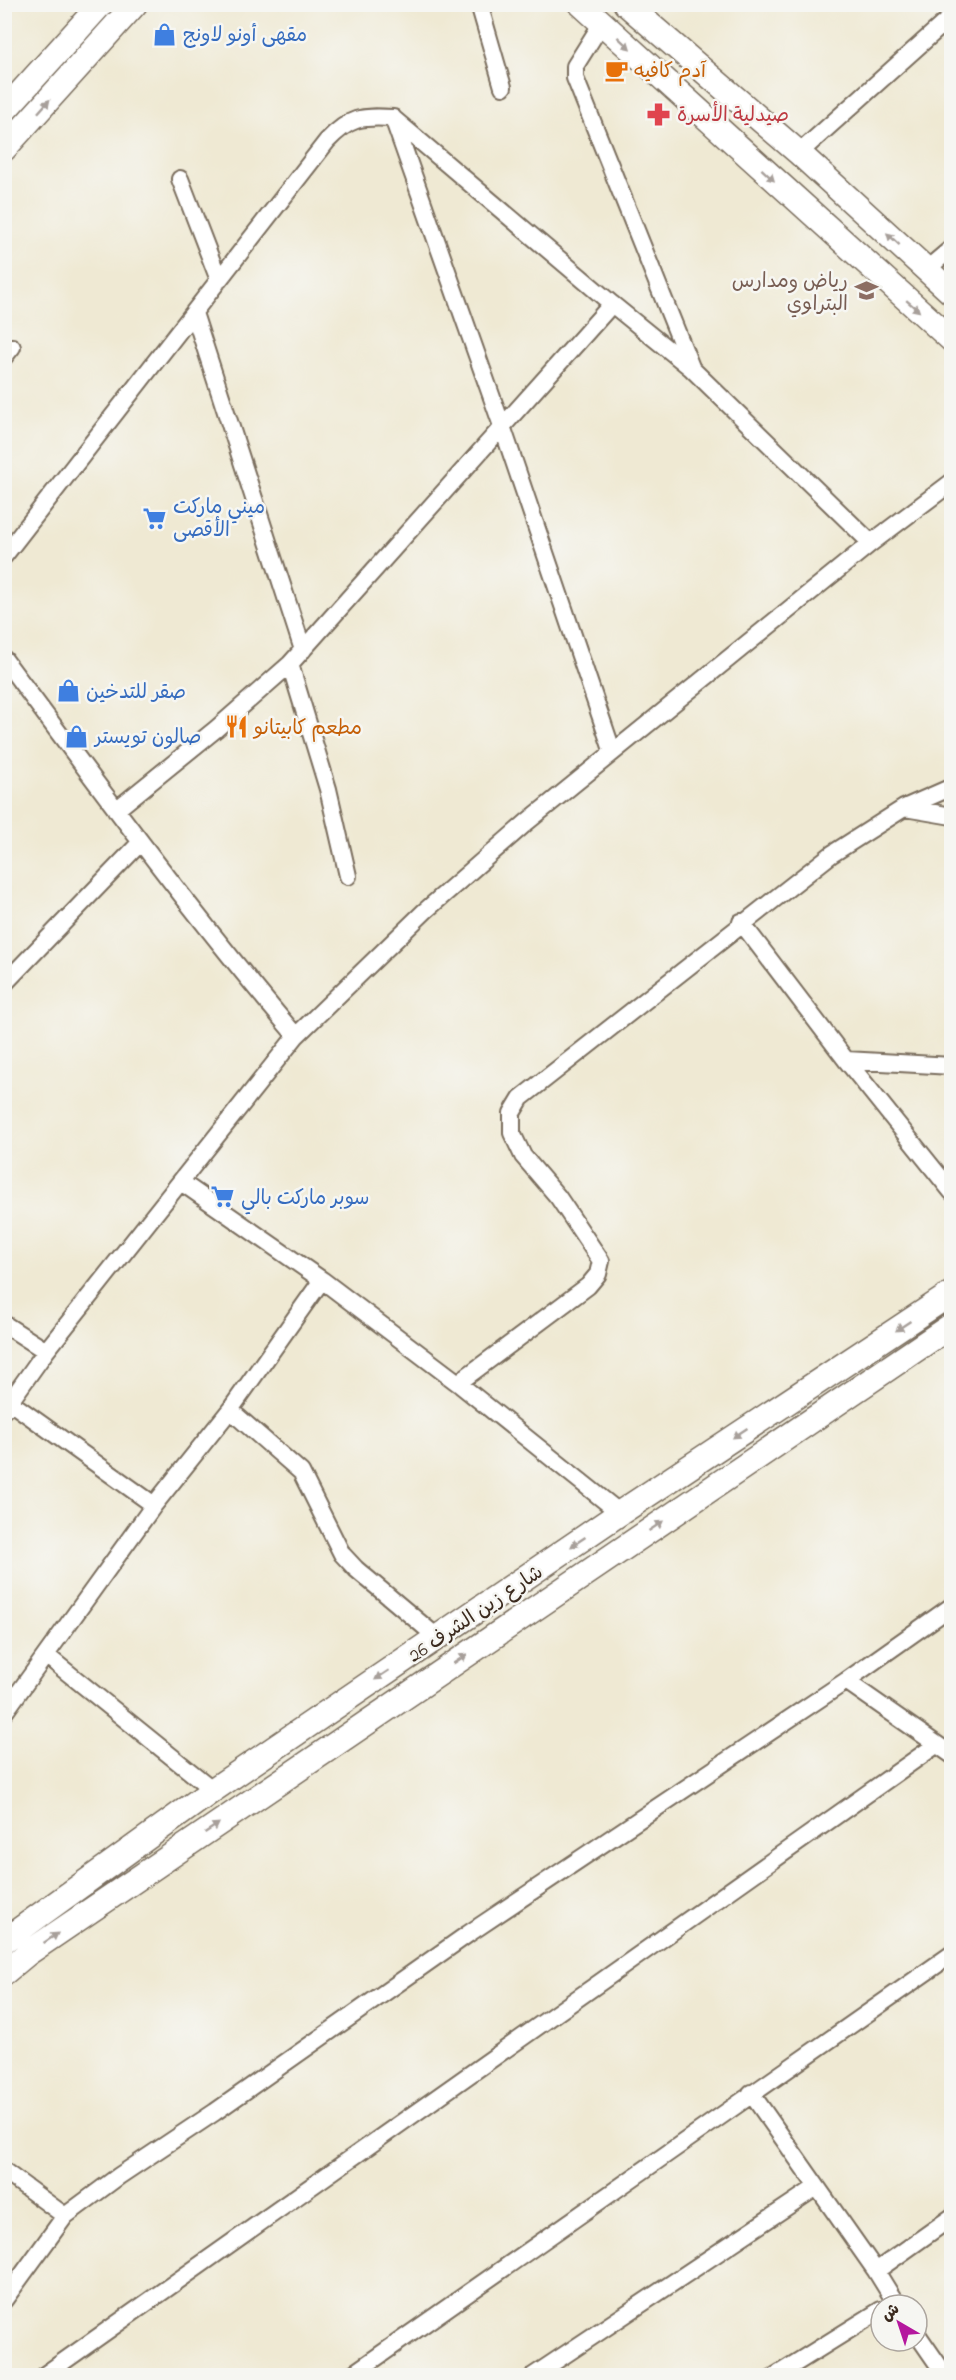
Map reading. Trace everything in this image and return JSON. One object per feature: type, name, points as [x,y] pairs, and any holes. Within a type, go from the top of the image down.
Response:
[{"type":"main road","points":[[4,111],[101,4]]},
{"type":"main road","points":[[4,149],[135,4]]},
{"type":"main road","points":[[581,4],[951,340]]},
{"type":"main road","points":[[626,4],[799,153],[951,293]]},
{"type":"main road","name":"شارع زين الشرف 26","points":[[7,1936],[213,1790],[620,1513],[951,1293]]},
{"type":"main road","name":"شارع زين الشرف 26","points":[[12,1963],[951,1325]]},
{"type":"street","points":[[479,4],[503,87]]},
{"type":"street","points":[[799,153],[951,16]]},
{"type":"street","points":[[602,23],[575,66],[575,78],[691,368]]},
{"type":"street","points":[[4,556],[327,141],[342,125],[363,116],[393,118],[691,368],[871,543]]},
{"type":"street","points":[[393,118],[502,426],[612,750]]},
{"type":"street","points":[[180,179],[219,280]]},
{"type":"street","points":[[927,270],[951,248]]},
{"type":"street","points":[[116,810],[216,729],[290,664],[612,304]]},
{"type":"street","points":[[195,313],[303,650]]},
{"type":"street","points":[[154,1505],[7,1406],[46,1351],[296,1036],[425,911],[612,750],[951,482]]},
{"type":"street","points":[[4,659],[116,810],[238,968],[296,1036]]},
{"type":"street","points":[[290,664],[328,789],[348,876]]},
{"type":"street","points":[[459,1383],[588,1286],[600,1267],[601,1261],[584,1234],[558,1197],[523,1156],[512,1133],[512,1113],[521,1098],[741,922],[832,854],[904,808],[951,787]]},
{"type":"street","points":[[904,808],[951,816]]},
{"type":"street","points":[[4,984],[141,842]]},
{"type":"street","points":[[741,922],[846,1060],[951,1192]]},
{"type":"street","points":[[846,1060],[951,1066]]},
{"type":"street","points":[[181,1182],[322,1280],[459,1383],[620,1513]]},
{"type":"street","points":[[4,1713],[154,1505],[230,1410],[322,1280]]},
{"type":"street","points":[[4,1324],[46,1351]]},
{"type":"street","points":[[230,1410],[301,1472],[342,1554],[372,1583],[438,1638]]},
{"type":"street","points":[[4,2300],[65,2217],[429,1960],[846,1681],[951,1606]]},
{"type":"street","points":[[47,1656],[213,1790]]},
{"type":"street","points":[[846,1681],[951,1755]]},
{"type":"street","points":[[43,2376],[936,1745]]},
{"type":"street","points":[[7,1936],[12,1963]]},
{"type":"street","points":[[350,2376],[951,1954]]},
{"type":"street","points":[[751,2093],[815,2188],[876,2271],[885,2293]]},
{"type":"street","points":[[4,2171],[65,2217]]},
{"type":"street","points":[[533,2376],[815,2188]]},
{"type":"street","points":[[876,2271],[951,2217]]},
{"type":"street","points":[[775,2376],[869,2319]]},
{"type":"street","points":[[929,2350],[944,2371]]},
{"type":"place","name":"مقهى أونو لاونج","points":[[165,34]]},
{"type":"place","name":"آدم كافيه","points":[[616,70]]},
{"type":"place","name":"صيدلية الأسرة","points":[[659,114]]},
{"type":"place","name":"رياض ومدارس البتراوي","points":[[866,291]]},
{"type":"place","name":"ميني ماركت الأقصى","points":[[155,518]]},
{"type":"place","name":"صقر للتدخين","points":[[68,691]]},
{"type":"place","name":"مطعم كابيتانو","points":[[236,727]]},
{"type":"place","name":"صالون تويستر","points":[[77,736]]},
{"type":"place","name":"سوبر ماركت بالي","points":[[223,1197]]}]
